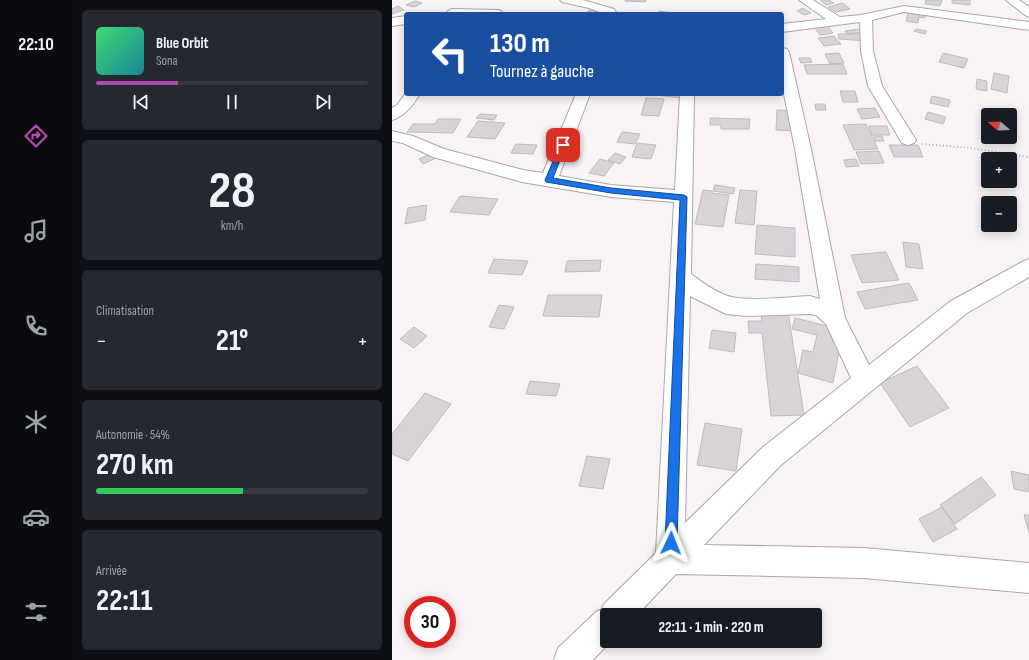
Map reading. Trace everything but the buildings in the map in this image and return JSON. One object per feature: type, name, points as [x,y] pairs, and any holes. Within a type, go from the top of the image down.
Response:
[{"type":"street","points":[[452,12],[470,0]]},
{"type":"street","points":[[566,0],[591,5],[610,12]]},
{"type":"street","points":[[805,0],[838,21]]},
{"type":"street","points":[[1012,0],[1029,12]]},
{"type":"street","points":[[784,28],[863,18],[904,9],[1029,26]]},
{"type":"street","points":[[863,18],[866,20],[867,51],[875,86],[908,140]]},
{"type":"street","points":[[392,22],[404,20]]},
{"type":"street","points":[[784,61],[803,149],[834,318],[865,382]]},
{"type":"street","points":[[392,115],[402,108],[411,96]]},
{"type":"street","points":[[549,180],[582,96]]},
{"type":"street","points":[[670,559],[687,96]]},
{"type":"street","points":[[392,136],[407,139],[438,153],[461,158],[522,176],[632,193],[684,197]]},
{"type":"street","points":[[622,608],[772,456],[959,307],[1029,267]]},
{"type":"street","points":[[681,278],[697,290],[726,304],[747,307],[810,305],[822,308],[834,318]]},
{"type":"street","points":[[670,559],[864,563],[1029,578]]},
{"type":"street","points":[[570,660],[600,630]]},
{"type":"path","points":[[908,140],[914,143],[971,148],[1029,157]]},
{"type":"route","points":[[563,145],[549,180],[646,195],[684,197],[671,543]]}]
